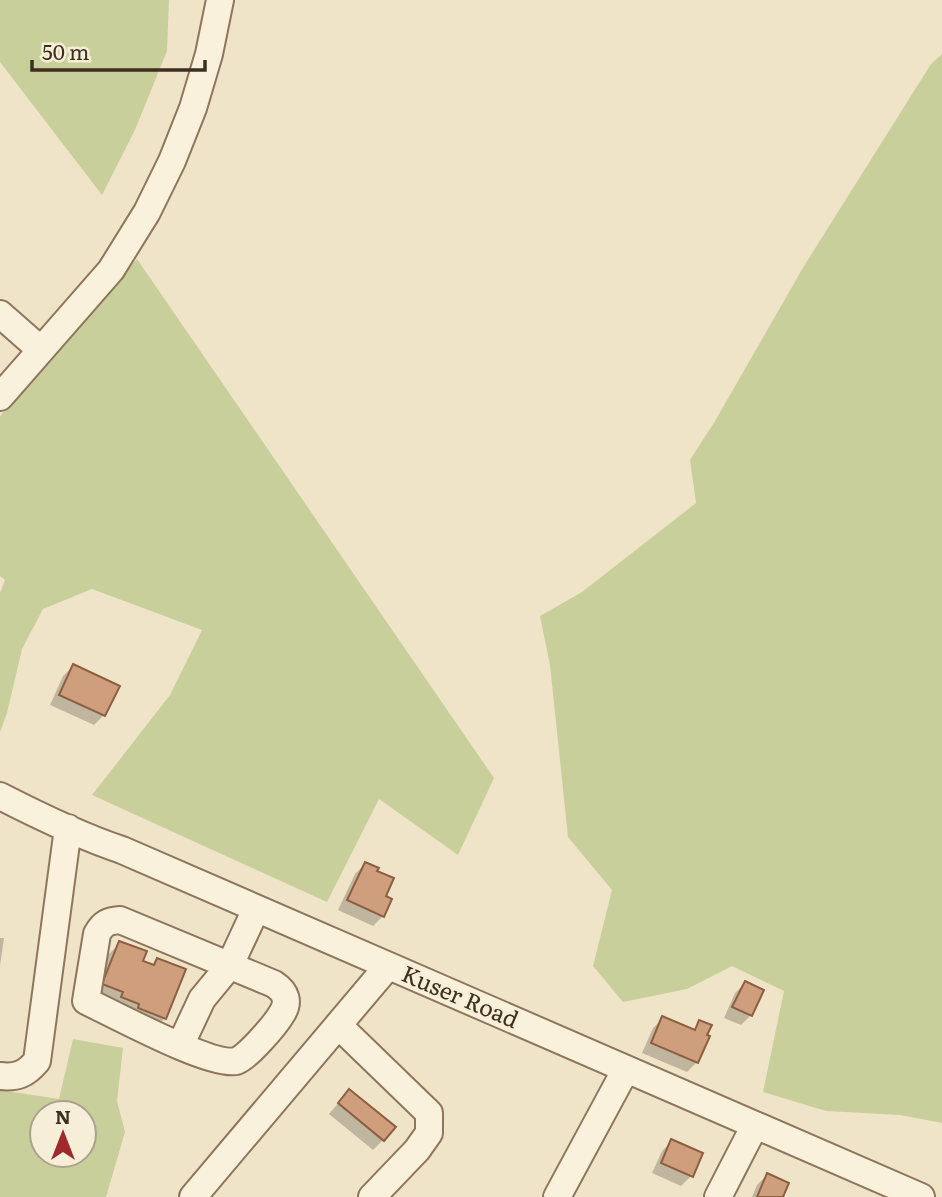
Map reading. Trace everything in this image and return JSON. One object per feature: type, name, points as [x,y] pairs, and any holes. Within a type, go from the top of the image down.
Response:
[{"type":"street","points":[[0,397],[111,270],[147,212],[173,161],[193,108],[209,54],[220,0]]},
{"type":"street","points":[[0,314],[41,351]]},
{"type":"street","name":"Kuser Road","points":[[0,796],[43,818],[921,1197]]},
{"type":"street","points":[[0,1076],[23,1075],[37,1061],[68,828]]},
{"type":"street","points":[[180,1046],[202,999],[230,965],[256,909]]},
{"type":"street","points":[[120,920],[274,984],[282,990],[286,998],[283,1013],[244,1058],[234,1062],[219,1060],[180,1046],[86,1001],[97,934],[102,925],[120,920]]},
{"type":"street","points":[[193,1197],[388,966]]},
{"type":"street","points":[[338,1025],[429,1114],[429,1133],[417,1150],[372,1197]]},
{"type":"street","points":[[557,1197],[626,1069]]},
{"type":"street","points":[[718,1197],[755,1125]]},
{"type":"green space","points":[[0,0],[169,0],[167,51],[135,130],[102,195],[0,62]]},
{"type":"green space","points":[[942,54],[942,1123],[900,1115],[826,1111],[763,1092],[784,991],[732,966],[687,989],[623,1002],[593,966],[612,890],[568,837],[550,665],[540,616],[582,592],[696,503],[690,460],[804,266],[931,64]]},
{"type":"green space","points":[[137,259],[494,778],[458,855],[379,799],[327,902],[92,795],[170,695],[202,630],[92,589],[43,609],[22,649],[0,732],[0,593],[5,580],[0,576],[0,416]]},
{"type":"green space","points":[[73,1039],[123,1048],[117,1101],[125,1132],[106,1197],[0,1197],[0,1090],[59,1099]]},
{"type":"building","points":[[73,664],[120,686],[105,716],[59,695]]},
{"type":"building","points":[[365,862],[394,878],[386,896],[392,899],[384,917],[347,900]]},
{"type":"building","points":[[119,941],[147,951],[143,961],[154,965],[157,958],[186,969],[166,1019],[138,1008],[139,1004],[121,997],[123,992],[102,984]]},
{"type":"building","points":[[745,981],[764,990],[752,1016],[732,1007]]},
{"type":"building","points":[[662,1016],[695,1030],[699,1020],[712,1025],[698,1063],[651,1043]]},
{"type":"building","points":[[349,1089],[396,1127],[384,1141],[338,1103]]},
{"type":"building","points":[[671,1139],[703,1153],[693,1177],[661,1163]]},
{"type":"building","points":[[767,1173],[789,1183],[783,1197],[757,1197]]}]
